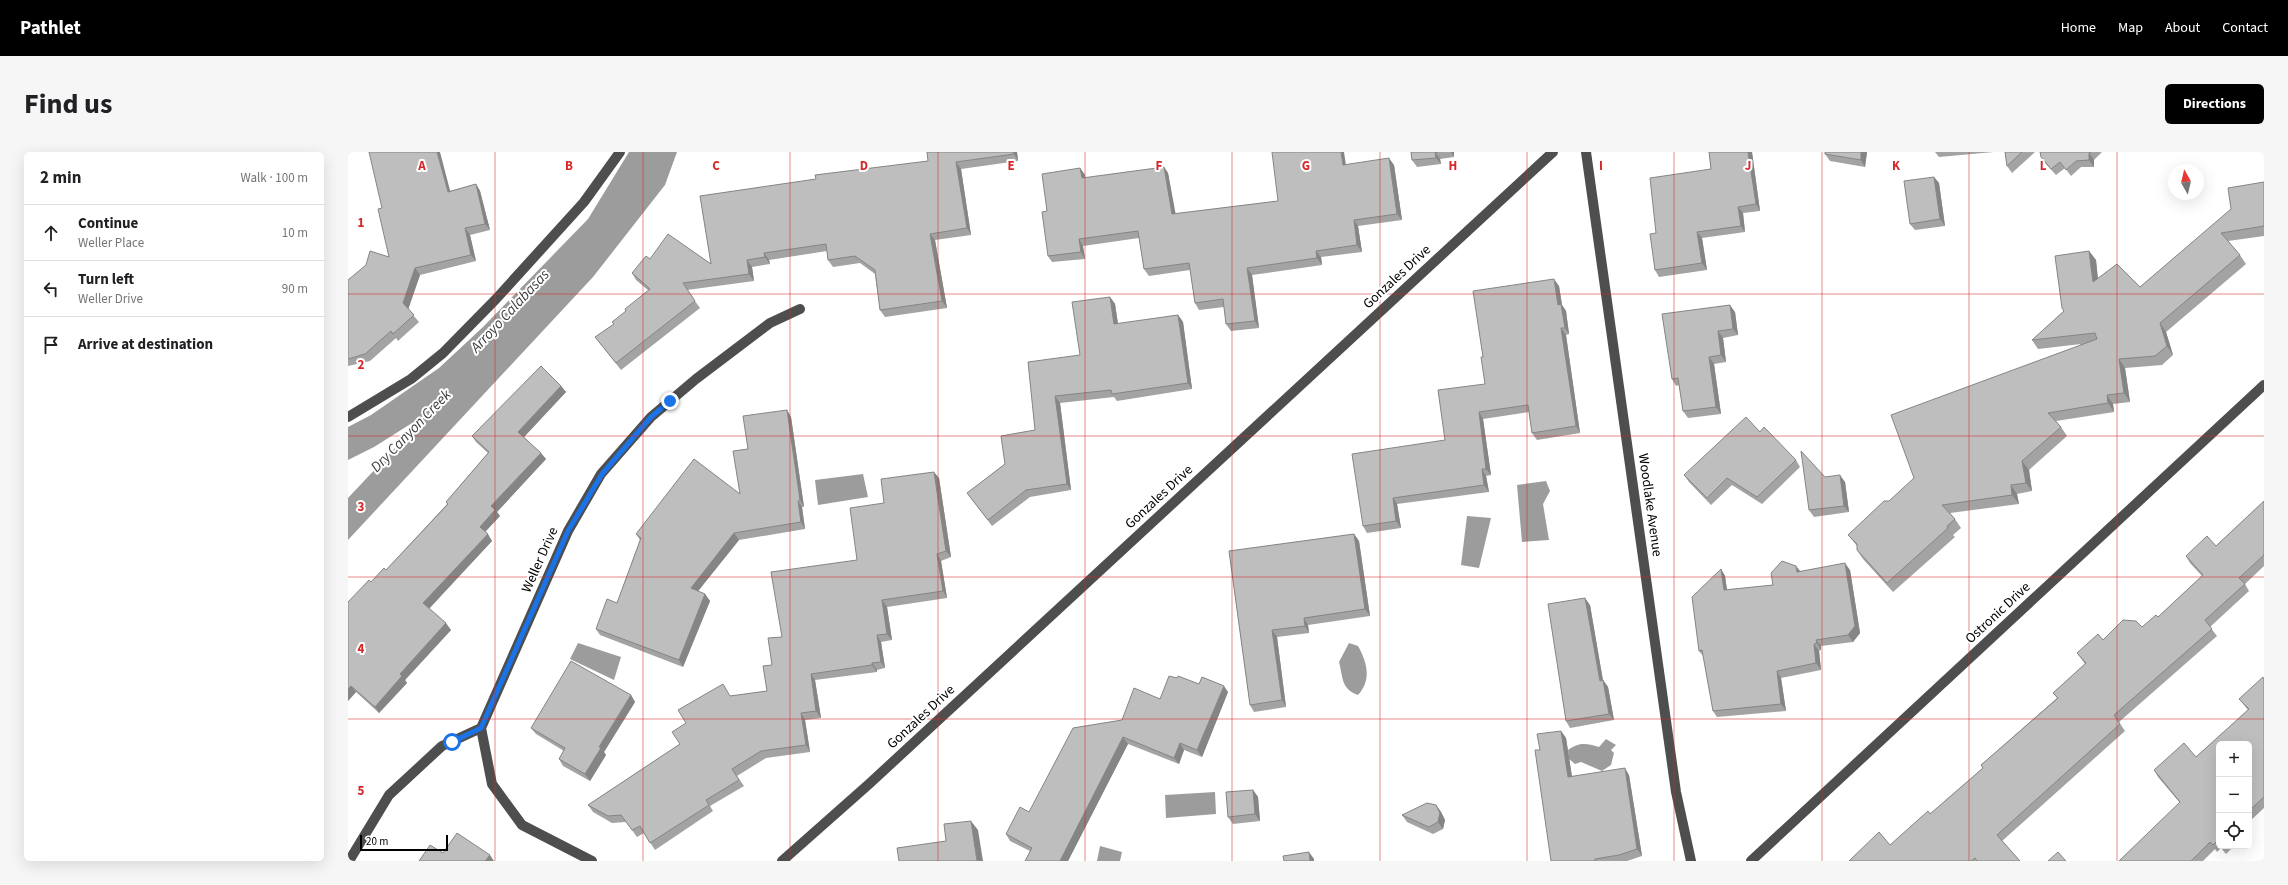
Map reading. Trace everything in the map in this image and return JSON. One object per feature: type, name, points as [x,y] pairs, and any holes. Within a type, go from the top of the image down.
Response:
[{"type":"street","points":[[348,417],[411,379],[443,353],[496,299],[584,202],[620,152]]},
{"type":"street","name":"Gonzales Drive","points":[[782,861],[875,779],[1553,152]]},
{"type":"street","name":"Woodlake Avenue","points":[[1586,152],[1676,792],[1691,861]]},
{"type":"street","name":"Weller Drive","points":[[481,728],[568,531],[602,474],[651,417],[696,379],[770,323],[800,309]]},
{"type":"street","name":"Ostronic Drive","points":[[1750,861],[2264,385]]},
{"type":"street","points":[[349,861],[389,795],[442,746],[481,728],[492,784],[522,825],[592,861]]},
{"type":"water","name":"Arroyo Calabasas","points":[[629,152],[677,152],[665,185],[593,277],[348,540],[348,498],[428,413],[374,447],[348,460],[348,427],[371,415],[439,368],[483,327],[588,219]]},
{"type":"water","points":[[863,474],[868,497],[818,505],[815,480]]},
{"type":"water","points":[[1546,481],[1550,491],[1543,504],[1549,540],[1522,542],[1517,485]]},
{"type":"water","points":[[1467,516],[1491,518],[1479,568],[1461,565]]},
{"type":"water","points":[[578,643],[621,657],[614,680],[570,659]]},
{"type":"water","points":[[1349,643],[1358,646],[1366,665],[1367,677],[1358,695],[1346,686],[1342,677],[1339,662]]},
{"type":"water","points":[[1606,739],[1616,745],[1611,750],[1614,753],[1611,765],[1602,771],[1581,762],[1575,764],[1569,759],[1568,750],[1572,747],[1583,744],[1599,747]]},
{"type":"water","points":[[1215,792],[1216,814],[1166,818],[1165,795]]},
{"type":"water","points":[[1100,846],[1122,852],[1120,861],[1097,861]]},
{"type":"building","points":[[369,152],[437,152],[448,192],[476,184],[485,224],[465,228],[471,255],[415,268],[403,303],[414,315],[393,334],[391,331],[365,354],[348,359],[348,280],[366,265],[370,251],[389,257],[378,209],[382,208]]},
{"type":"building","points":[[927,152],[1013,152],[1014,154],[956,162],[967,228],[930,234],[942,301],[880,310],[875,270],[855,256],[828,260],[826,244],[764,253],[765,257],[747,260],[749,274],[683,283],[695,301],[616,363],[595,337],[614,324],[612,322],[626,311],[625,309],[650,289],[632,273],[646,256],[650,259],[668,234],[711,264],[700,196],[816,179],[815,175],[928,161]]},
{"type":"building","points":[[1272,152],[1341,152],[1343,165],[1389,158],[1397,214],[1354,220],[1357,245],[1316,251],[1317,258],[1247,268],[1255,321],[1226,324],[1223,299],[1195,303],[1189,263],[1144,269],[1138,231],[1079,239],[1081,252],[1048,256],[1042,212],[1047,211],[1042,174],[1080,168],[1082,178],[1164,167],[1172,214],[1278,201]]},
{"type":"building","points":[[1411,152],[1435,152],[1436,158],[1412,160]]},
{"type":"building","points":[[1709,152],[1748,152],[1756,204],[1738,207],[1741,226],[1697,232],[1702,263],[1655,270],[1650,234],[1656,233],[1650,178],[1711,169]]},
{"type":"building","points":[[1825,152],[1861,152],[1861,160],[1825,154]]},
{"type":"building","points":[[2005,152],[2022,152],[2007,166]]},
{"type":"building","points":[[2040,152],[2091,152],[2089,153],[2089,160],[2076,161],[2066,170],[2060,162],[2051,169],[2041,157]]},
{"type":"building","points":[[1934,177],[1940,219],[1910,224],[1904,181]]},
{"type":"building","points":[[2264,182],[2264,226],[2221,233],[2240,255],[2160,323],[2167,346],[2155,356],[2119,359],[2124,393],[2107,395],[2108,403],[2048,413],[2061,427],[2022,461],[2026,483],[2011,485],[2012,495],[1942,505],[1955,519],[1947,526],[1948,528],[1887,583],[1857,550],[1857,544],[1848,535],[1884,501],[1889,501],[1914,478],[1891,415],[2097,339],[2095,333],[2032,340],[2064,311],[2062,308],[2055,256],[2089,251],[2093,282],[2117,264],[2140,287],[2231,209],[2228,188]]},
{"type":"building","points":[[1554,279],[1558,305],[1561,304],[1565,328],[1561,328],[1576,426],[1532,433],[1528,405],[1479,412],[1486,469],[1482,469],[1484,485],[1393,498],[1396,521],[1363,526],[1352,454],[1445,440],[1438,390],[1485,384],[1481,357],[1483,357],[1473,291]]},
{"type":"building","points":[[1110,297],[1114,324],[1178,315],[1188,383],[1112,394],[1111,390],[1055,396],[1067,484],[1026,490],[988,520],[967,493],[1005,464],[1001,436],[1035,430],[1028,362],[1080,355],[1072,302]]},
{"type":"building","points":[[1730,305],[1733,329],[1718,331],[1721,355],[1709,357],[1716,407],[1683,411],[1678,378],[1672,379],[1662,314]]},
{"type":"building","points":[[541,366],[561,386],[518,432],[541,453],[491,506],[495,510],[480,527],[488,534],[423,603],[446,623],[400,674],[402,676],[375,707],[351,686],[348,689],[348,602],[369,580],[371,582],[384,568],[386,570],[448,504],[446,502],[489,452],[472,436]]},
{"type":"building","points":[[787,410],[800,500],[798,501],[801,522],[734,533],[691,588],[705,594],[679,660],[596,629],[607,599],[617,603],[641,538],[636,534],[694,459],[740,494],[733,451],[748,449],[743,416]]},
{"type":"building","points":[[1746,417],[1760,432],[1764,427],[1796,460],[1757,497],[1727,478],[1707,498],[1684,475]]},
{"type":"building","points":[[1801,451],[1825,477],[1840,475],[1844,506],[1809,510]]},
{"type":"building","points":[[934,472],[946,551],[937,554],[943,591],[882,600],[887,634],[877,635],[881,662],[872,663],[872,665],[811,674],[816,711],[801,713],[806,745],[761,751],[732,769],[739,780],[706,800],[709,805],[650,843],[640,826],[632,830],[621,815],[608,816],[588,805],[680,744],[672,732],[686,723],[678,710],[723,684],[730,696],[767,691],[763,666],[772,665],[768,638],[782,637],[771,572],[857,560],[850,508],[884,503],[881,479]]},
{"type":"building","points":[[2264,501],[2264,555],[2239,578],[2245,584],[2205,620],[2212,629],[2114,715],[2120,724],[1997,835],[2020,861],[1977,861],[1975,858],[1971,861],[1849,861],[1879,832],[1890,845],[1928,811],[1930,814],[1983,768],[1981,765],[2058,698],[2053,693],[2086,663],[2077,653],[2098,634],[2103,640],[2123,620],[2136,621],[2142,627],[2156,615],[2158,617],[2203,575],[2186,556],[2207,536],[2216,546]]},
{"type":"building","points":[[1354,534],[1365,609],[1304,618],[1305,626],[1272,630],[1282,700],[1250,705],[1229,551]]},
{"type":"building","points":[[1782,561],[1796,566],[1797,572],[1845,563],[1855,626],[1848,635],[1816,640],[1817,643],[1814,644],[1816,663],[1777,671],[1781,704],[1713,711],[1702,650],[1699,651],[1692,597],[1721,569],[1724,590],[1773,585],[1771,573]]},
{"type":"building","points":[[1585,598],[1600,681],[1603,680],[1609,714],[1566,721],[1548,604]]},
{"type":"building","points":[[571,661],[631,695],[599,747],[601,748],[585,774],[559,759],[565,748],[531,728]]},
{"type":"building","points":[[1169,676],[1177,678],[1178,676],[1199,684],[1202,677],[1224,686],[1197,750],[1180,743],[1174,758],[1123,737],[1060,861],[1025,861],[1032,848],[1006,834],[1020,807],[1029,812],[1073,728],[1122,720],[1134,688],[1160,699]]},
{"type":"building","points":[[2263,677],[2264,797],[2252,808],[2252,741],[2216,741],[2216,842],[2213,845],[2210,842],[2191,861],[2119,861],[2180,802],[2154,770],[2184,743],[2196,757],[2249,709],[2239,699]]},
{"type":"building","points":[[1561,731],[1568,777],[1625,768],[1637,849],[1619,855],[1595,859],[1595,861],[1551,861],[1535,750],[1540,750],[1537,734]]},
{"type":"building","points":[[1253,790],[1255,814],[1228,817],[1226,792]]},
{"type":"building","points":[[1427,803],[1436,805],[1440,813],[1438,822],[1429,827],[1402,815]]},
{"type":"building","points":[[971,821],[977,861],[899,861],[897,848],[946,841],[944,824]]},
{"type":"building","points":[[457,833],[490,855],[485,861],[419,861],[430,845],[443,853]]},
{"type":"building","points":[[1309,852],[1310,861],[1284,861],[1283,856]]},
{"type":"building","points":[[2058,852],[2066,861],[2048,861]]},
{"type":"route","points":[[452,742],[481,728],[568,531],[602,474],[651,417],[670,401]]},
{"type":"water label","name":"Dry Canyon Creek","points":[[411,431]]}]
